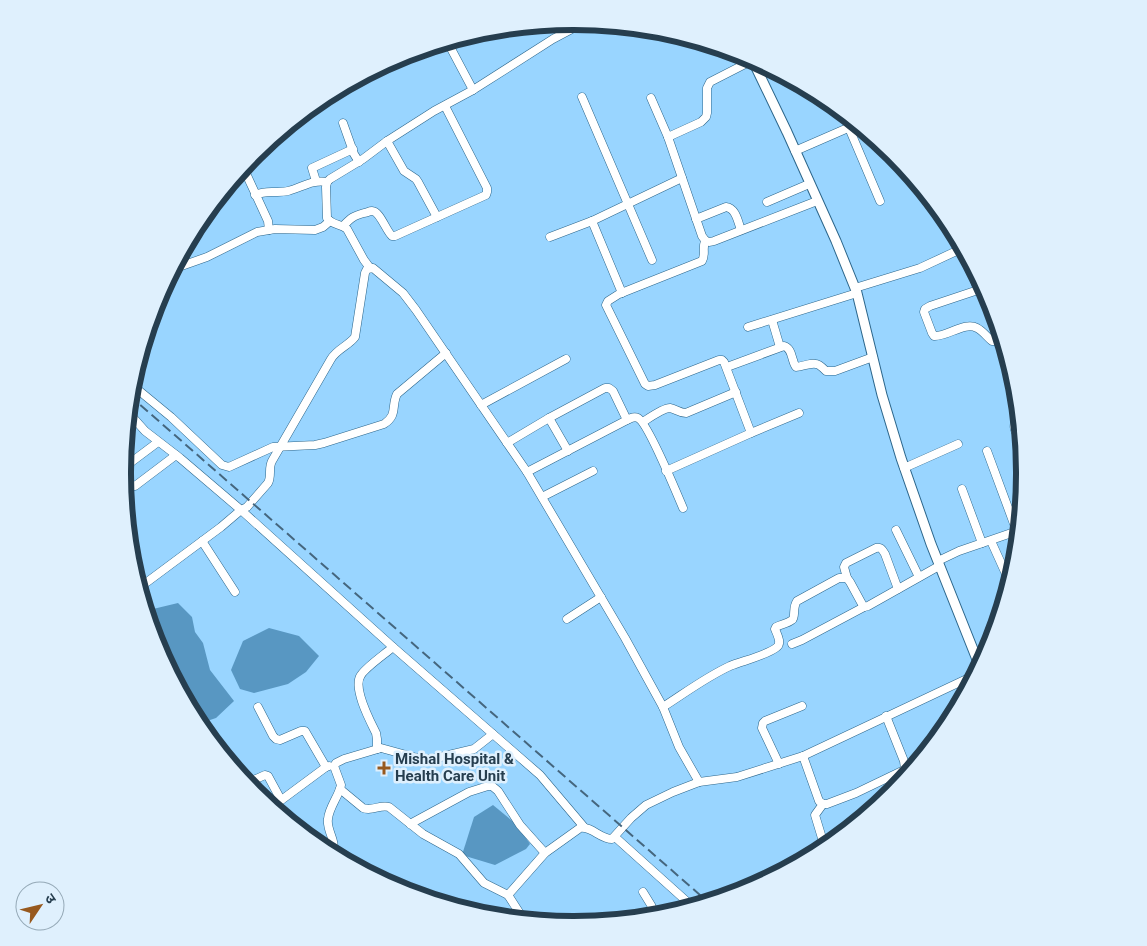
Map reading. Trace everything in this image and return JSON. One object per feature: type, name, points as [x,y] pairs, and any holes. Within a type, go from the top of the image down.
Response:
[{"type":"street","points":[[570,30],[387,140],[359,162],[333,176],[327,182],[327,218],[347,229],[370,268],[376,270],[403,293],[527,472],[625,638],[662,707],[679,747],[699,782]]},
{"type":"street","points":[[450,48],[473,90]]},
{"type":"street","points":[[668,137],[701,122],[707,113],[707,88],[710,82],[743,64]]},
{"type":"street","points":[[757,71],[836,241],[856,290],[882,395],[904,468],[939,563],[978,654]]},
{"type":"street","points":[[582,97],[652,260]]},
{"type":"street","points":[[651,98],[668,137],[705,241],[703,247],[704,258],[622,293],[608,301],[606,306],[645,384],[648,386],[722,360],[727,367],[751,433]]},
{"type":"street","points":[[343,226],[352,218],[372,211],[379,215],[389,234],[395,236],[486,195],[487,188],[445,106]]},
{"type":"street","points":[[344,122],[359,162]]},
{"type":"street","points":[[795,152],[849,128],[880,201]]},
{"type":"street","points":[[387,140],[404,171],[416,179],[437,216]]},
{"type":"street","points":[[316,181],[312,168],[353,149]]},
{"type":"street","points":[[246,174],[268,222],[269,230]]},
{"type":"street","points":[[550,238],[592,221],[682,178]]},
{"type":"street","points":[[255,195],[264,191],[286,192],[316,181],[327,182]]},
{"type":"street","points":[[767,202],[809,184]]},
{"type":"street","points":[[705,241],[714,241],[817,201]]},
{"type":"street","points":[[696,219],[726,206],[733,209],[741,230]]},
{"type":"street","points":[[182,266],[207,257],[253,233],[269,230],[315,230],[323,227],[330,221]]},
{"type":"street","points":[[592,221],[622,293]]},
{"type":"street","points":[[748,327],[920,268],[956,251]]},
{"type":"street","points":[[145,583],[247,507],[268,483],[270,479],[270,466],[334,354],[355,337],[365,273],[370,268]]},
{"type":"street","points":[[977,290],[930,306],[924,312],[934,336],[957,329],[973,327],[979,329],[992,341],[996,341]]},
{"type":"street","points":[[772,320],[780,347]]},
{"type":"street","points":[[727,367],[784,346],[790,350],[796,367],[818,364],[826,371],[835,371],[874,357]]},
{"type":"street","points":[[138,390],[226,467],[268,448],[315,445],[384,424],[392,418],[397,394],[446,353]]},
{"type":"street","points":[[481,405],[566,359]]},
{"type":"street","points":[[507,443],[605,388],[612,391],[627,420]]},
{"type":"street","points":[[643,422],[665,409],[669,408],[686,413],[736,392]]},
{"type":"street","points":[[666,471],[799,413]]},
{"type":"street","points":[[527,472],[634,417],[643,422],[683,508]]},
{"type":"street","points":[[549,418],[568,450]]},
{"type":"street","points":[[134,419],[144,432],[176,455],[241,510],[545,780],[584,827],[606,839],[615,837],[631,818],[646,805],[672,792],[699,782],[737,777],[803,756],[965,680]]},
{"type":"street","points":[[131,462],[158,442]]},
{"type":"street","points":[[904,468],[958,444]]},
{"type":"street","points":[[987,451],[1014,521]]},
{"type":"street","points":[[131,486],[135,486],[176,455]]},
{"type":"street","points":[[542,497],[593,471]]},
{"type":"street","points":[[962,489],[982,544]]},
{"type":"street","points":[[896,530],[919,577]]},
{"type":"street","points":[[792,644],[868,606],[919,577],[939,563],[991,540],[1013,533]]},
{"type":"street","points":[[991,540],[1005,572]]},
{"type":"street","points":[[202,541],[235,592]]},
{"type":"street","points":[[864,607],[846,578],[844,567],[846,562],[876,548],[880,548],[898,589]]},
{"type":"street","points":[[662,707],[726,668],[778,647],[780,641],[775,629],[779,624],[792,620],[797,601],[839,578],[846,578]]},
{"type":"street","points":[[566,619],[601,597]]},
{"type":"street","points":[[377,749],[376,733],[359,695],[359,680],[362,674],[393,646]]},
{"type":"street","points":[[779,764],[762,725],[765,721],[802,706]]},
{"type":"street","points":[[258,707],[276,739],[280,740],[305,731],[326,767]]},
{"type":"street","points":[[886,716],[905,767]]},
{"type":"street","points":[[278,803],[326,767],[334,766],[339,761],[385,748],[421,759],[432,759],[474,749],[493,734]]},
{"type":"street","points":[[803,756],[819,801],[823,804]]},
{"type":"street","points":[[333,845],[328,817],[340,789],[341,781],[334,766]]},
{"type":"street","points":[[255,780],[265,775],[268,776],[281,800]]},
{"type":"street","points":[[824,838],[815,816],[823,804],[896,777]]},
{"type":"street","points":[[410,824],[469,792],[492,786],[498,791],[520,824],[545,854]]},
{"type":"street","points":[[340,789],[367,810],[385,806],[389,807],[423,834],[455,851],[484,883],[508,895],[519,912]]},
{"type":"street","points":[[508,895],[545,854],[575,831],[584,827]]},
{"type":"street","points":[[615,837],[687,901]]},
{"type":"street","points":[[643,892],[652,908]]},
{"type":"water","points":[[178,603],[192,617],[195,632],[203,643],[210,670],[234,701],[216,718],[207,721],[190,694],[164,643],[153,609]]},
{"type":"water","points":[[269,628],[299,636],[319,656],[306,672],[288,684],[254,693],[240,689],[231,670],[243,641]]},
{"type":"water","points":[[493,805],[516,824],[530,844],[526,849],[495,865],[462,855],[474,817]]},
{"type":"railway","points":[[136,401],[702,897]]},
{"type":"place","name":"Mishal Hospital & Health Care Unit","points":[[384,768]]}]
